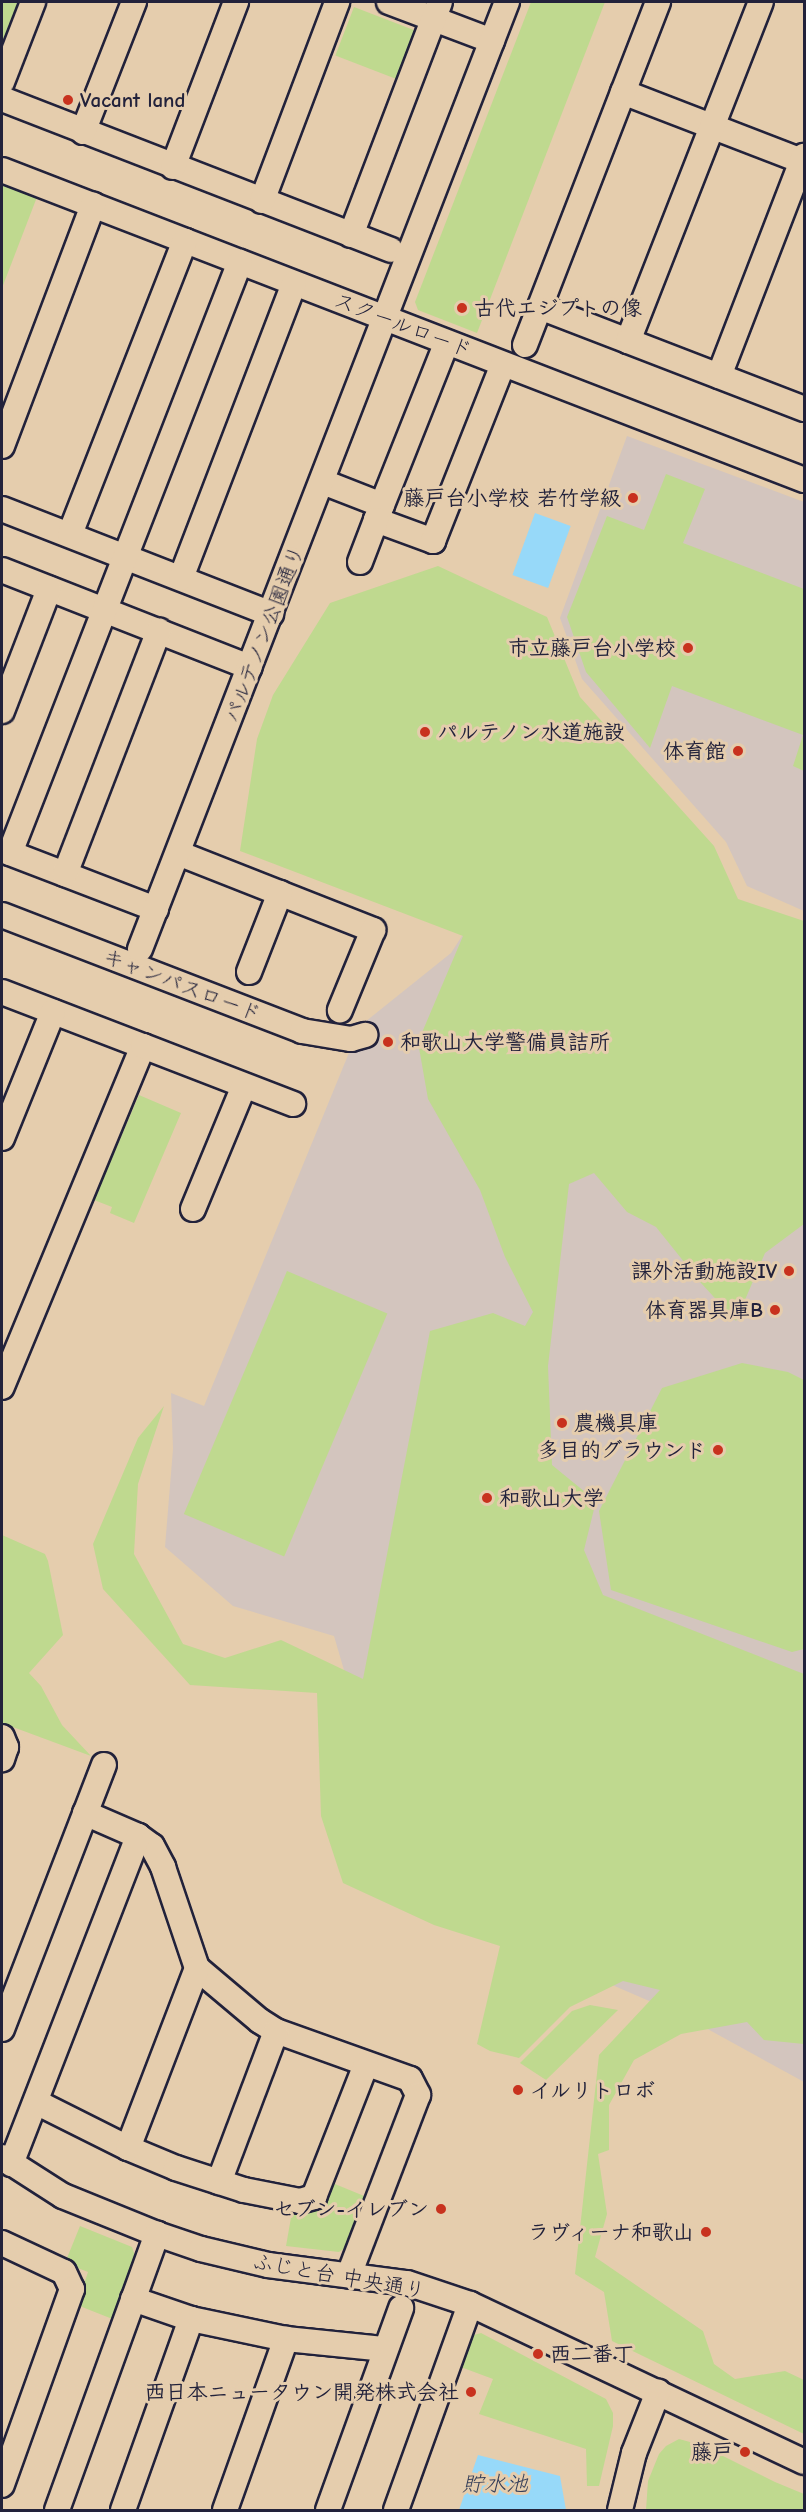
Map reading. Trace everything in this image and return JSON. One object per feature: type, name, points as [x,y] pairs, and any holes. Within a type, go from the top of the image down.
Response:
[{"type":"street","points":[[2,82],[33,2]]},
{"type":"street","points":[[83,132],[134,2]]},
{"type":"street","points":[[173,167],[237,2]]},
{"type":"street","points":[[262,201],[337,2]]},
{"type":"street","points":[[389,2],[437,10],[492,41],[507,2]]},
{"type":"street","points":[[525,345],[658,2]]},
{"type":"street","points":[[628,341],[761,2]]},
{"type":"street","points":[[351,235],[437,10]]},
{"type":"street","name":"パルテノン公園通り","points":[[140,949],[323,482],[492,41]]},
{"type":"street","points":[[623,92],[804,160],[719,376]]},
{"type":"street","points":[[2,99],[391,250]]},
{"type":"street","name":"スクールロード","points":[[2,170],[804,480]]},
{"type":"street","points":[[2,446],[93,205]]},
{"type":"street","points":[[70,534],[185,241]]},
{"type":"street","points":[[156,909],[6,851],[105,610],[240,262]]},
{"type":"street","points":[[181,578],[294,284]]},
{"type":"street","points":[[540,307],[804,409]]},
{"type":"street","points":[[360,562],[447,342]]},
{"type":"street","points":[[323,482],[379,512],[430,548],[503,364]]},
{"type":"street","points":[[2,508],[271,614]]},
{"type":"street","points":[[2,570],[250,667]]},
{"type":"street","points":[[2,711],[49,589]]},
{"type":"street","points":[[65,874],[159,631]]},
{"type":"street","points":[[178,854],[373,930],[340,1011]]},
{"type":"street","points":[[249,972],[280,893]]},
{"type":"street","name":"キャンパスロード","points":[[2,915],[302,1031],[351,1039],[366,1035]]},
{"type":"street","points":[[2,992],[293,1104]]},
{"type":"street","points":[[2,1138],[53,1012]]},
{"type":"street","points":[[2,1388],[142,1046]]},
{"type":"street","points":[[193,1209],[244,1086]]},
{"type":"street","points":[[2,1737],[6,1747],[2,1759]]},
{"type":"street","points":[[2,2029],[104,1765]]},
{"type":"street","points":[[85,1813],[138,1836],[152,1846],[163,1867],[197,1968],[260,2021],[276,2031],[410,2079],[418,2095],[350,2275]]},
{"type":"street","points":[[6,2161],[36,2102],[138,1836]]},
{"type":"street","points":[[128,2148],[197,1968]]},
{"type":"street","points":[[219,2182],[276,2031]]},
{"type":"street","points":[[36,2102],[128,2148],[219,2182],[300,2201],[314,2197],[366,2064]]},
{"type":"street","name":"ふじと台 中央通り","points":[[6,2161],[63,2196],[201,2249],[268,2265],[407,2283],[470,2304],[804,2462]]},
{"type":"street","points":[[57,2511],[157,2234]]},
{"type":"street","points":[[2,2243],[64,2272],[72,2289],[2,2485]]},
{"type":"street","points":[[133,2299],[191,2319],[286,2339],[386,2349]]},
{"type":"street","points":[[396,2511],[470,2304]]},
{"type":"street","points":[[328,2511],[401,2308]]},
{"type":"street","points":[[123,2511],[191,2319]]},
{"type":"street","points":[[225,2511],[286,2339]]},
{"type":"street","points":[[620,2511],[634,2453],[658,2392]]},
{"type":"shaded area","name":"市立藤戸台小学校","points":[[627,436],[804,502],[804,911],[747,886],[726,842],[582,679],[560,618]]},
{"type":"shaded area","name":"和歌山大学","points":[[471,922],[804,1029],[804,2082],[684,2016],[427,1905],[363,1735],[334,1636],[233,1606],[165,1547],[173,1449],[171,1393],[204,1406],[360,1026],[451,953]]},
{"type":"green space","points":[[2,2],[23,2],[2,57]]},
{"type":"green space","points":[[531,2],[605,2],[477,333],[418,310],[415,302]]},
{"type":"green space","points":[[354,7],[416,31],[397,79],[335,56]]},
{"type":"green space","points":[[2,183],[37,197],[2,288]]},
{"type":"green space","points":[[666,474],[705,489],[683,543],[804,589],[804,771],[793,766],[803,735],[672,686],[650,748],[586,672],[567,617],[607,516],[644,530]]},
{"type":"green space","points":[[438,566],[547,617],[580,697],[714,846],[738,899],[804,921],[804,1224],[765,1253],[736,1321],[701,1283],[656,1227],[627,1212],[594,1173],[569,1184],[548,1366],[552,1465],[596,1501],[584,1550],[603,1595],[804,1674],[804,2044],[764,2040],[747,2022],[681,2034],[634,2060],[609,2105],[609,2150],[598,2154],[607,2214],[595,2257],[703,2331],[714,2364],[735,2379],[785,2371],[804,2380],[804,2434],[612,2341],[604,2292],[575,2274],[599,2055],[660,1990],[623,1981],[570,2007],[519,2058],[490,2051],[477,2044],[500,1946],[434,1925],[343,1883],[321,1816],[317,1693],[190,1685],[103,1589],[93,1544],[138,1438],[164,1406],[138,1484],[134,1554],[183,1644],[225,1658],[281,1640],[363,1679],[430,1331],[493,1313],[525,1326],[533,1312],[505,1257],[480,1190],[428,1099],[418,1042],[463,936],[240,851],[257,739],[273,695],[330,603]]},
{"type":"green space","points":[[139,1095],[181,1113],[134,1223],[110,1213],[112,1207],[94,1200]]},
{"type":"green space","points":[[287,1271],[387,1314],[284,1557],[184,1514]]},
{"type":"green space","name":"多目的グラウンド","points":[[742,1363],[788,1372],[804,1380],[804,1649],[792,1652],[611,1590],[599,1511],[662,1388]]},
{"type":"green space","points":[[2,1535],[45,1554],[48,1561],[63,1635],[29,1673],[41,1686],[62,1725],[91,1756],[2,1723]]},
{"type":"green space","points":[[590,2005],[618,2010],[546,2080],[520,2063],[572,2011]]},
{"type":"green space","points":[[330,2182],[369,2198],[351,2244],[339,2252],[286,2246],[293,2206],[319,2210]]},
{"type":"green space","points":[[80,2226],[132,2247],[136,2259],[115,2320],[77,2305],[88,2272],[65,2263]]},
{"type":"green space","points":[[481,2333],[606,2399],[613,2413],[613,2426],[599,2486],[587,2486],[586,2449],[479,2414],[493,2379],[458,2366],[467,2337]]},
{"type":"green space","points":[[679,2439],[701,2445],[804,2494],[804,2510],[646,2510],[648,2481],[659,2454],[666,2446]]},
{"type":"water","points":[[535,513],[571,526],[548,588],[512,575]]},
{"type":"water","name":"貯水池","points":[[478,2455],[560,2476],[566,2510],[459,2510]]},
{"type":"place","name":"Vacant land","points":[[68,100]]},
{"type":"place","name":"古代エジプトの像","points":[[462,308]]},
{"type":"place","name":"藤戸台小学校 若竹学級","points":[[633,498]]},
{"type":"place","name":"市立藤戸台小学校","points":[[688,648]]},
{"type":"place","name":"パルテノン水道施設","points":[[425,732]]},
{"type":"place","name":"体育館","points":[[738,751]]},
{"type":"place","name":"和歌山大学警備員詰所","points":[[388,1042]]},
{"type":"place","name":"課外活動施設IV","points":[[789,1271]]},
{"type":"place","name":"体育器具庫B","points":[[775,1310]]},
{"type":"place","name":"農機具庫","points":[[562,1423]]},
{"type":"place","name":"多目的グラウンド","points":[[718,1450]]},
{"type":"place","name":"和歌山大学","points":[[487,1498]]},
{"type":"place","name":"イルリトロボ","points":[[518,2090]]},
{"type":"place","name":"セブン-イレブン","points":[[441,2209]]},
{"type":"place","name":"ラヴィーナ和歌山","points":[[706,2232]]},
{"type":"place","name":"西二番丁","points":[[538,2354]]},
{"type":"place","name":"西日本ニュータウン開発株式会社","points":[[471,2392]]},
{"type":"place","name":"藤戸","points":[[745,2452]]}]
